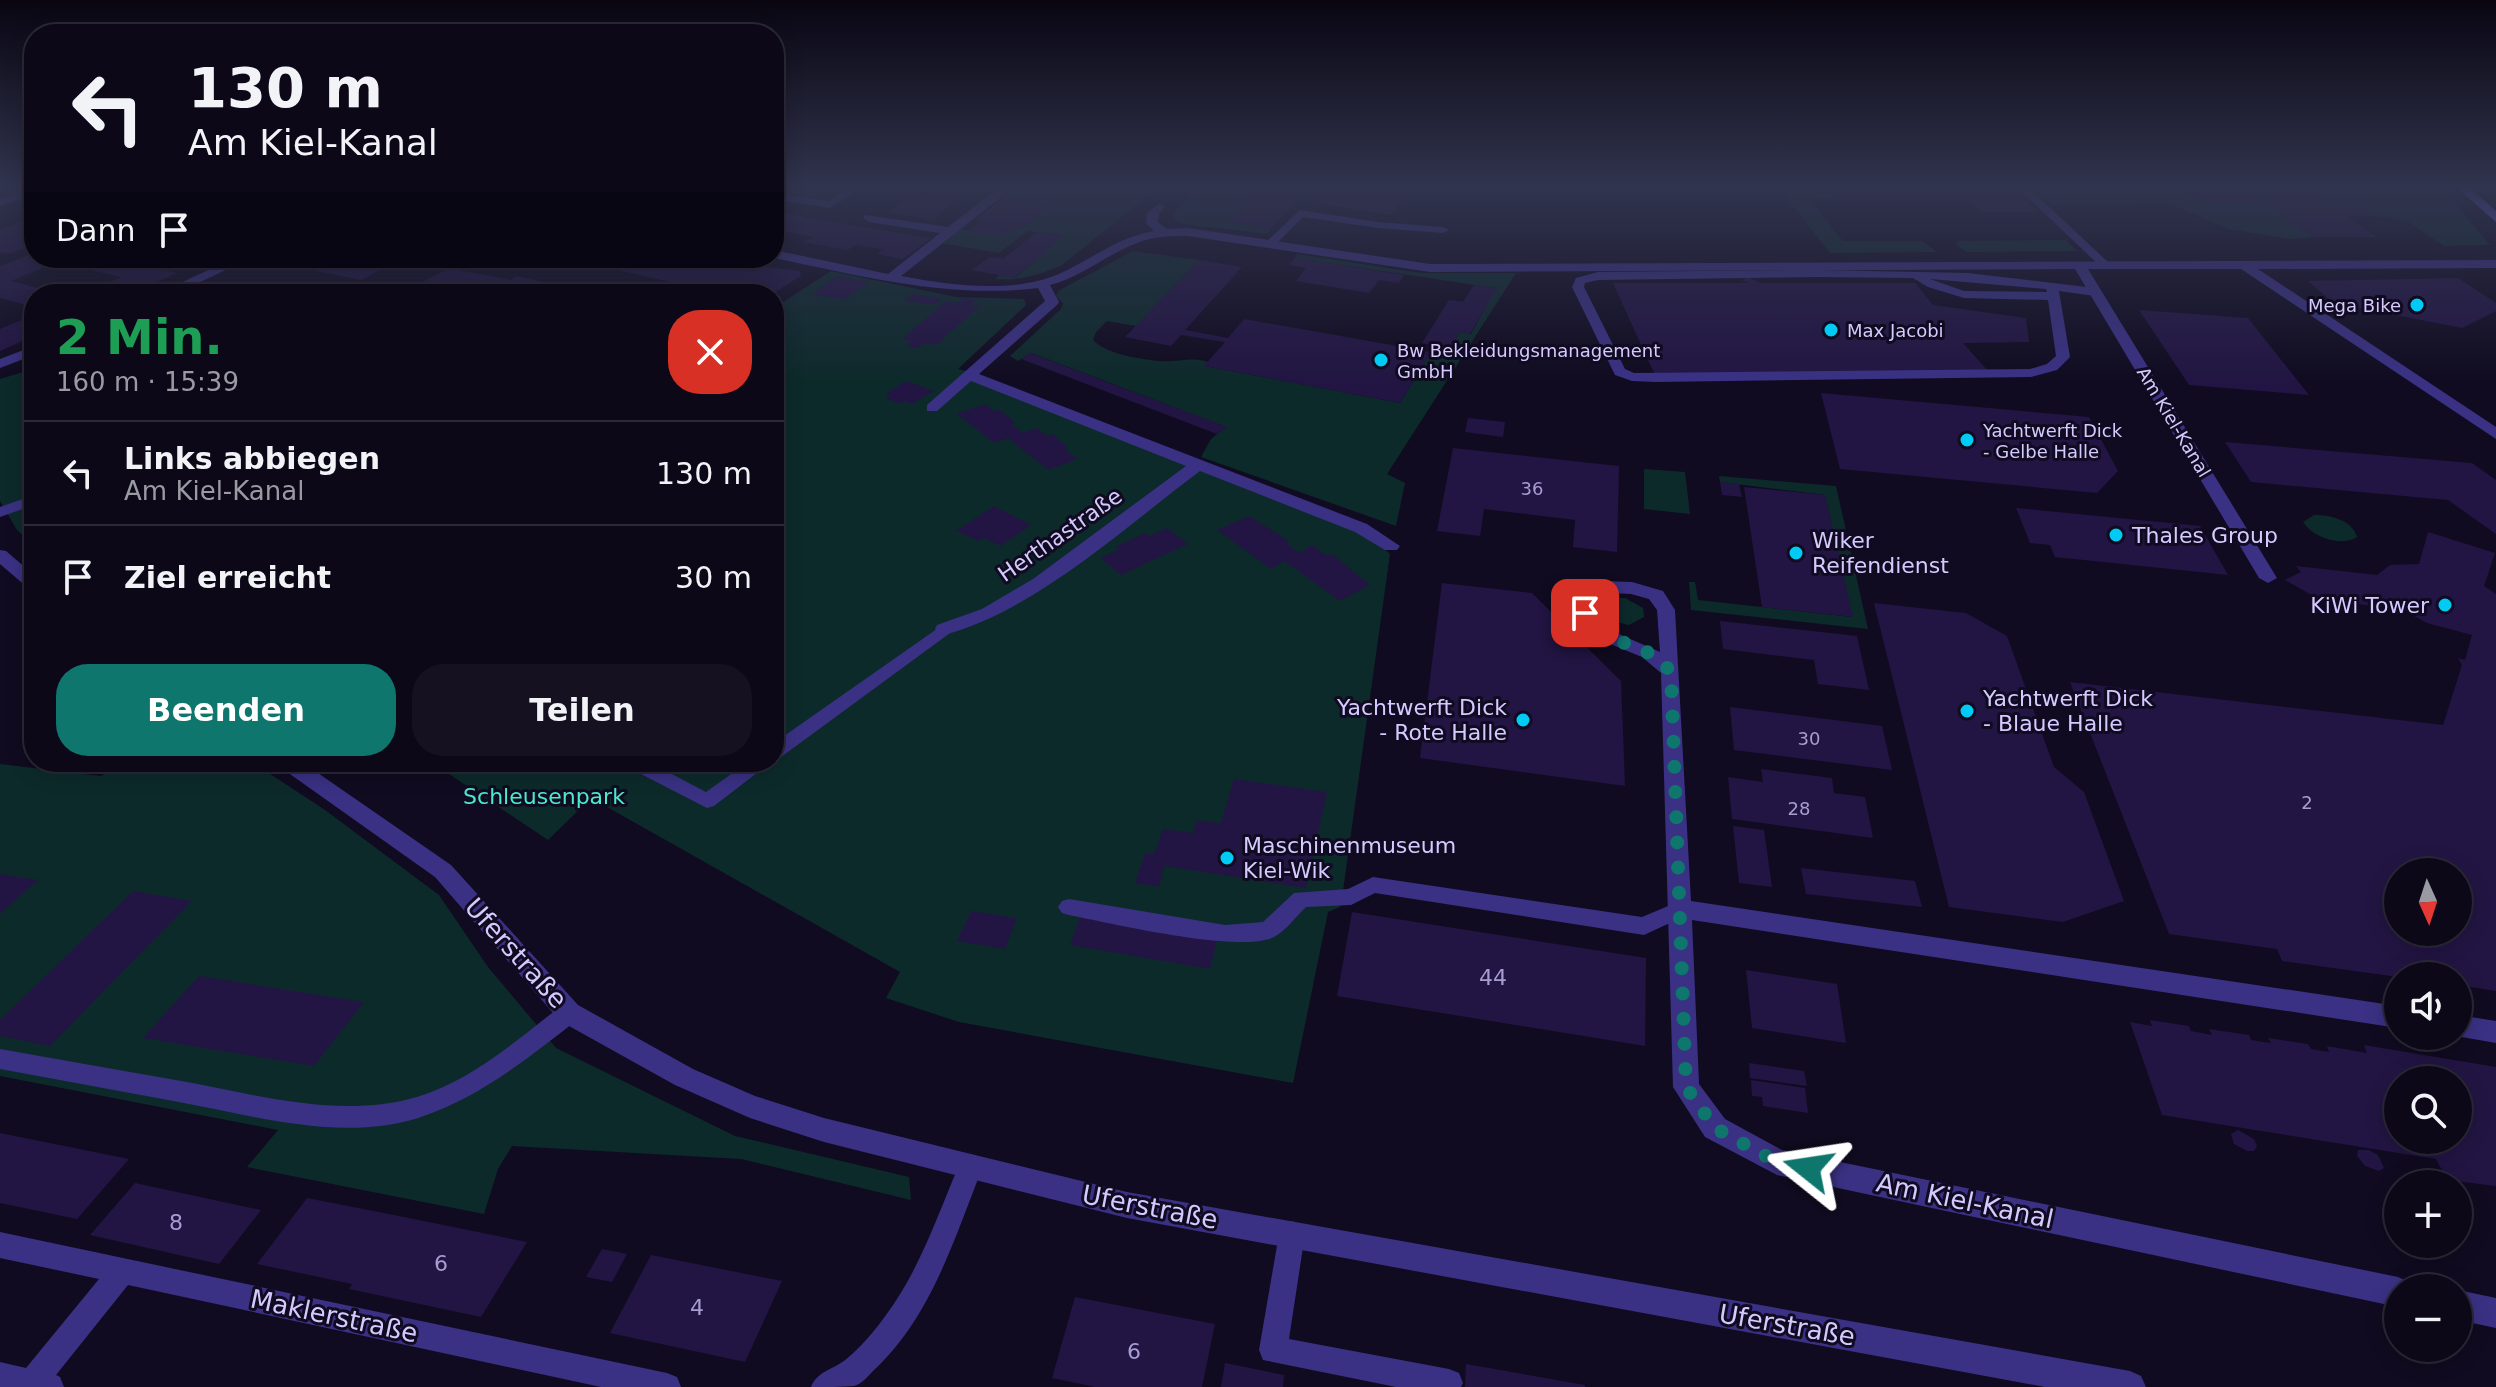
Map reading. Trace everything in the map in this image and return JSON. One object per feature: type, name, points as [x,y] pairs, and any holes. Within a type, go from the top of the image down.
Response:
[{"type":"street","points":[[893,276],[923,252]]},
{"type":"street","points":[[784,256],[961,288],[1009,288],[1043,284],[1067,275],[1109,252]]},
{"type":"street","points":[[1327,252],[1430,268],[2496,264]]},
{"type":"street","points":[[2242,264],[2496,434]]},
{"type":"street","name":"Am Kiel-Kanal","points":[[2079,265],[2268,578]]},
{"type":"street","points":[[186,284],[222,268]]},
{"type":"street","points":[[932,408],[1052,302],[1043,284]]},
{"type":"street","points":[[0,364],[24,354]]},
{"type":"street","points":[[971,376],[1361,528],[1391,546]]},
{"type":"street","name":"Herthastraße","points":[[944,629],[989,613],[1039,583],[1196,466]]},
{"type":"street","points":[[0,555],[24,575]]},
{"type":"street","name":"Am Kiel-Kanal","points":[[1671,671],[1649,653],[1605,635],[1585,613],[1590,598],[1605,587],[1632,582],[1656,595],[1666,610],[1671,671],[1686,1087],[1715,1128],[1777,1162],[2384,1289]]},
{"type":"street","name":"Uferstraße","points":[[301,772],[443,871],[569,1013],[684,1077],[750,1106],[824,1130],[1127,1205],[2130,1387]]},
{"type":"street","points":[[1680,909],[2384,1015]]},
{"type":"street","points":[[2472,1028],[2496,1032]]},
{"type":"street","points":[[2472,1308],[2496,1313]]},
{"type":"lane","points":[[2091,252],[2105,265]]},
{"type":"lane","points":[[2053,291],[2063,357],[2052,367],[2031,373],[1656,378],[1632,377],[1620,372],[1578,287],[1580,281],[1598,276],[1950,276],[2053,291],[2095,292]]},
{"type":"lane","points":[[0,512],[24,504]]},
{"type":"lane","points":[[784,745],[944,629]]},
{"type":"lane","points":[[653,772],[707,801],[747,772]]},
{"type":"lane","points":[[1069,907],[1225,934],[1268,930],[1301,899],[1351,897],[1373,885],[1644,926],[1680,909]]},
{"type":"lane","points":[[0,1059],[293,1112],[378,1115],[415,1108],[480,1080],[517,1056],[569,1013]]},
{"type":"lane","points":[[825,1387],[837,1382],[872,1356],[908,1305],[971,1166]]},
{"type":"lane","points":[[1292,1234],[1273,1350],[1449,1383]]},
{"type":"lane","name":"Maklerstraße","points":[[0,1245],[594,1380],[667,1387]]},
{"type":"lane","points":[[0,1376],[41,1385],[123,1271]]},
{"type":"green space","points":[[1045,252],[1079,252],[1062,265],[1046,272],[1012,279],[995,279],[1000,275],[1015,278]]},
{"type":"green space","points":[[1132,252],[1199,260],[1136,326],[1107,321],[1093,340],[1115,352],[1133,357],[1165,361],[1201,360],[1208,362],[1205,366],[1400,403],[1431,352],[1447,355],[1460,332],[1471,334],[1496,288],[1295,258],[1297,254],[1421,273],[1516,273],[1387,474],[1405,483],[1396,526],[1201,457],[1211,439],[1226,427],[1031,353],[1018,361],[1010,356],[1061,309],[1063,303],[1056,296],[1058,291]]},
{"type":"green space","points":[[1829,252],[1937,252],[1830,253]]},
{"type":"green space","name":"Schleusenpark","points":[[831,271],[956,297],[1024,299],[1026,305],[958,369],[975,373],[1361,528],[1390,554],[1342,898],[1340,907],[1328,912],[1293,1083],[959,1022],[886,998],[900,972],[591,798],[548,840],[446,772],[784,772],[784,302]]},
{"type":"green space","points":[[24,372],[24,537],[0,501],[0,379]]},
{"type":"green space","points":[[1644,469],[1685,472],[1690,514],[1644,509]]},
{"type":"green space","points":[[1719,476],[1836,486],[1868,629],[1691,610],[1689,582],[1695,582],[1698,600],[1852,617],[1825,495],[1720,482]]},
{"type":"green space","points":[[2314,515],[2340,520],[2351,526],[2357,537],[2336,541],[2320,536],[2303,522]]},
{"type":"green space","points":[[1611,598],[1625,598],[1643,608],[1644,617],[1629,625],[1607,620],[1599,607]]},
{"type":"green space","points":[[0,764],[24,767],[24,772],[101,776],[108,772],[267,772],[325,810],[439,895],[488,967],[556,1048],[735,1136],[909,1177],[911,1200],[741,1159],[512,1146],[498,1169],[484,1214],[247,1167],[278,1130],[0,1076]]},
{"type":"building","points":[[880,252],[913,252],[903,259],[877,254]]},
{"type":"building","points":[[1012,252],[1046,252],[1014,278],[972,270],[989,257],[1003,259]]},
{"type":"building","points":[[24,257],[24,268],[42,268],[11,281],[24,284],[24,304],[0,298],[0,266]]},
{"type":"building","points":[[1295,258],[1404,275],[1399,283],[1379,280],[1369,293],[1296,281],[1306,268],[1289,265]]},
{"type":"building","points":[[1199,260],[1242,267],[1185,330],[1228,338],[1244,319],[1431,352],[1400,403],[1204,366],[1225,342],[1181,335],[1171,346],[1125,337]]},
{"type":"building","points":[[83,268],[157,268],[177,273],[152,284],[105,284],[121,277]]},
{"type":"building","points":[[303,268],[384,268],[361,280]]},
{"type":"building","points":[[449,268],[552,284],[419,284]]},
{"type":"building","points":[[609,268],[738,268],[753,271],[777,268],[800,271],[801,276],[784,287],[784,284],[680,284]]},
{"type":"building","points":[[837,276],[869,282],[844,300],[812,294]]},
{"type":"building","name":"Max Jacobi","points":[[1748,277],[1760,283],[1915,283],[1933,305],[2026,318],[2029,342],[1963,343],[1989,372],[1654,373],[1613,283],[1750,283],[1742,281]]},
{"type":"building","points":[[2458,278],[2496,303],[2496,311],[2462,328],[2334,303],[2308,281]]},
{"type":"building","points":[[1474,285],[1497,288],[1470,334],[1460,332],[1451,348],[1422,343],[1449,300],[1463,302]]},
{"type":"building","points":[[912,294],[942,299],[934,305],[904,300]]},
{"type":"building","points":[[963,298],[976,300],[971,305],[980,306],[936,345],[906,346],[912,341],[902,339],[946,301],[958,303]]},
{"type":"building","points":[[2139,310],[2248,318],[2309,395],[2189,385]]},
{"type":"building","points":[[24,319],[24,340],[0,351],[0,329]]},
{"type":"building","points":[[1030,353],[1227,427],[1217,434],[1021,359]]},
{"type":"building","points":[[906,381],[934,391],[912,404],[886,399],[891,396],[885,394]]},
{"type":"building","name":"Yachtwerft Dick - Gelbe Halle","points":[[1821,393],[2089,417],[2118,471],[2097,493],[1840,469]]},
{"type":"building","points":[[985,404],[995,411],[1000,410],[1016,423],[1012,424],[1022,433],[1036,428],[1047,436],[1052,434],[1077,459],[1048,470],[1008,438],[994,443],[957,414]]},
{"type":"building","points":[[1468,418],[1505,422],[1503,437],[1465,432]]},
{"type":"building","points":[[2225,442],[2472,463],[2496,480],[2496,534],[2448,500],[2251,482]]},
{"type":"building","points":[[1453,448],[1619,466],[1617,552],[1573,547],[1575,520],[1484,509],[1480,536],[1437,531]]},
{"type":"building","points":[[1720,482],[1739,484],[1742,497],[1722,495]]},
{"type":"building","points":[[1744,487],[1825,495],[1853,617],[1762,607]]},
{"type":"building","points":[[994,506],[1031,525],[1001,546],[956,531]]},
{"type":"building","name":"Thales Group","points":[[2016,508],[2200,526],[2228,575],[2055,557],[2050,545],[2030,543]]},
{"type":"building","points":[[1249,516],[1289,541],[1286,543],[1299,553],[1312,545],[1327,556],[1332,554],[1370,585],[1340,601],[1284,561],[1271,569],[1217,530]]},
{"type":"building","points":[[1167,528],[1188,544],[1121,575],[1100,558],[1145,533],[1149,536]]},
{"type":"building","points":[[2428,532],[2495,553],[2484,586],[2496,594],[2496,991],[2472,987],[2472,962],[2384,962],[2384,975],[2282,961],[2277,949],[2169,934],[2070,682],[2443,725],[2462,665],[2458,658],[2465,660],[2472,635],[2427,623],[2401,609],[2320,600],[2285,580],[2301,572],[2296,566],[2377,575],[2390,565],[2419,564]]},
{"type":"building","name":"Yachtwerft Dick - Rote Halle","points":[[1442,583],[1532,593],[1621,681],[1625,786],[1420,758]]},
{"type":"building","name":"Yachtwerft Dick - Blaue Halle","points":[[1874,603],[1966,613],[2007,636],[2054,767],[2084,792],[2124,901],[2063,922],[1949,907]]},
{"type":"building","points":[[1720,621],[1857,636],[1869,690],[1818,684],[1814,660],[1723,649]]},
{"type":"building","points":[[1730,707],[1882,726],[1892,770],[1734,750]]},
{"type":"building","points":[[1761,769],[1832,778],[1834,793],[1865,797],[1873,838],[1732,819],[1728,777],[1763,782]]},
{"type":"building","points":[[1234,779],[1327,792],[1306,888],[1164,866],[1159,887],[1135,883],[1145,853],[1154,854],[1163,829],[1193,833],[1197,820],[1221,823]]},
{"type":"building","points":[[1733,826],[1764,830],[1772,887],[1739,883]]},
{"type":"building","points":[[1801,868],[1915,881],[1922,907],[1806,894]]},
{"type":"building","points":[[0,874],[38,880],[0,914]]},
{"type":"building","points":[[133,891],[192,901],[50,1046],[0,1036],[0,1020]]},
{"type":"building","points":[[971,911],[1017,918],[1005,949],[957,941]]},
{"type":"building","points":[[1352,912],[1646,958],[1645,1046],[1337,996]]},
{"type":"building","points":[[1081,914],[1218,937],[1210,969],[1070,945]]},
{"type":"building","points":[[1746,970],[1837,984],[1846,1043],[1752,1028]]},
{"type":"building","points":[[199,976],[364,1002],[314,1066],[143,1038]]},
{"type":"building","points":[[2150,1020],[2189,1026],[2191,1031],[2212,1035],[2209,1029],[2249,1035],[2251,1040],[2271,1043],[2268,1038],[2308,1044],[2311,1049],[2329,1052],[2327,1046],[2367,1053],[2364,1045],[2496,1067],[2496,1186],[2472,1183],[2472,1170],[2442,1170],[2436,1159],[2405,1154],[2472,1154],[2472,1066],[2384,1066],[2384,1151],[2162,1115],[2130,1022],[2152,1026]]},
{"type":"building","points":[[1749,1063],[1804,1071],[1807,1086],[1750,1078]]},
{"type":"building","points":[[1751,1080],[1805,1088],[1808,1113],[1763,1106],[1762,1097],[1752,1096]]},
{"type":"building","points":[[2238,1130],[2254,1139],[2257,1146],[2254,1151],[2234,1144],[2231,1134]]},
{"type":"building","points":[[0,1133],[129,1159],[77,1219],[0,1203]]},
{"type":"building","points":[[2358,1150],[2369,1150],[2378,1155],[2384,1168],[2379,1171],[2365,1166],[2357,1156]]},
{"type":"building","points":[[135,1183],[261,1210],[219,1264],[90,1235]]},
{"type":"building","points":[[307,1198],[527,1242],[481,1317],[349,1289],[352,1284],[257,1264]]},
{"type":"building","points":[[602,1249],[627,1254],[612,1282],[586,1277]]},
{"type":"building","points":[[651,1255],[782,1281],[745,1362],[610,1333]]},
{"type":"building","points":[[1075,1297],[1215,1324],[1202,1387],[1095,1387],[1052,1378]]},
{"type":"building","points":[[1225,1363],[1284,1375],[1283,1387],[1221,1387]]},
{"type":"building","points":[[1466,1364],[1585,1385],[1585,1387],[1465,1387]]},
{"type":"place","name":"Mega Bike","points":[[2417,305]]},
{"type":"place","name":"Max Jacobi","points":[[1831,330]]},
{"type":"place","name":"Bw Bekleidungsmanagement GmbH","points":[[1381,360]]},
{"type":"place","name":"Yachtwerft Dick - Gelbe Halle","points":[[1967,440]]},
{"type":"place","name":"Thales Group","points":[[2116,535]]},
{"type":"place","name":"Wiker Reifendienst","points":[[1796,553]]},
{"type":"place","name":"KiWi Tower","points":[[2445,605]]},
{"type":"place","name":"Yachtwerft Dick - Blaue Halle","points":[[1967,711]]},
{"type":"place","name":"Yachtwerft Dick - Rote Halle","points":[[1523,720]]},
{"type":"place","name":"Maschinenmuseum Kiel-Wik","points":[[1227,858]]},
{"type":"route","points":[[1585,613],[1605,635],[1649,653],[1671,671],[1686,1087],[1715,1128],[1777,1162],[1808,1168]]}]
